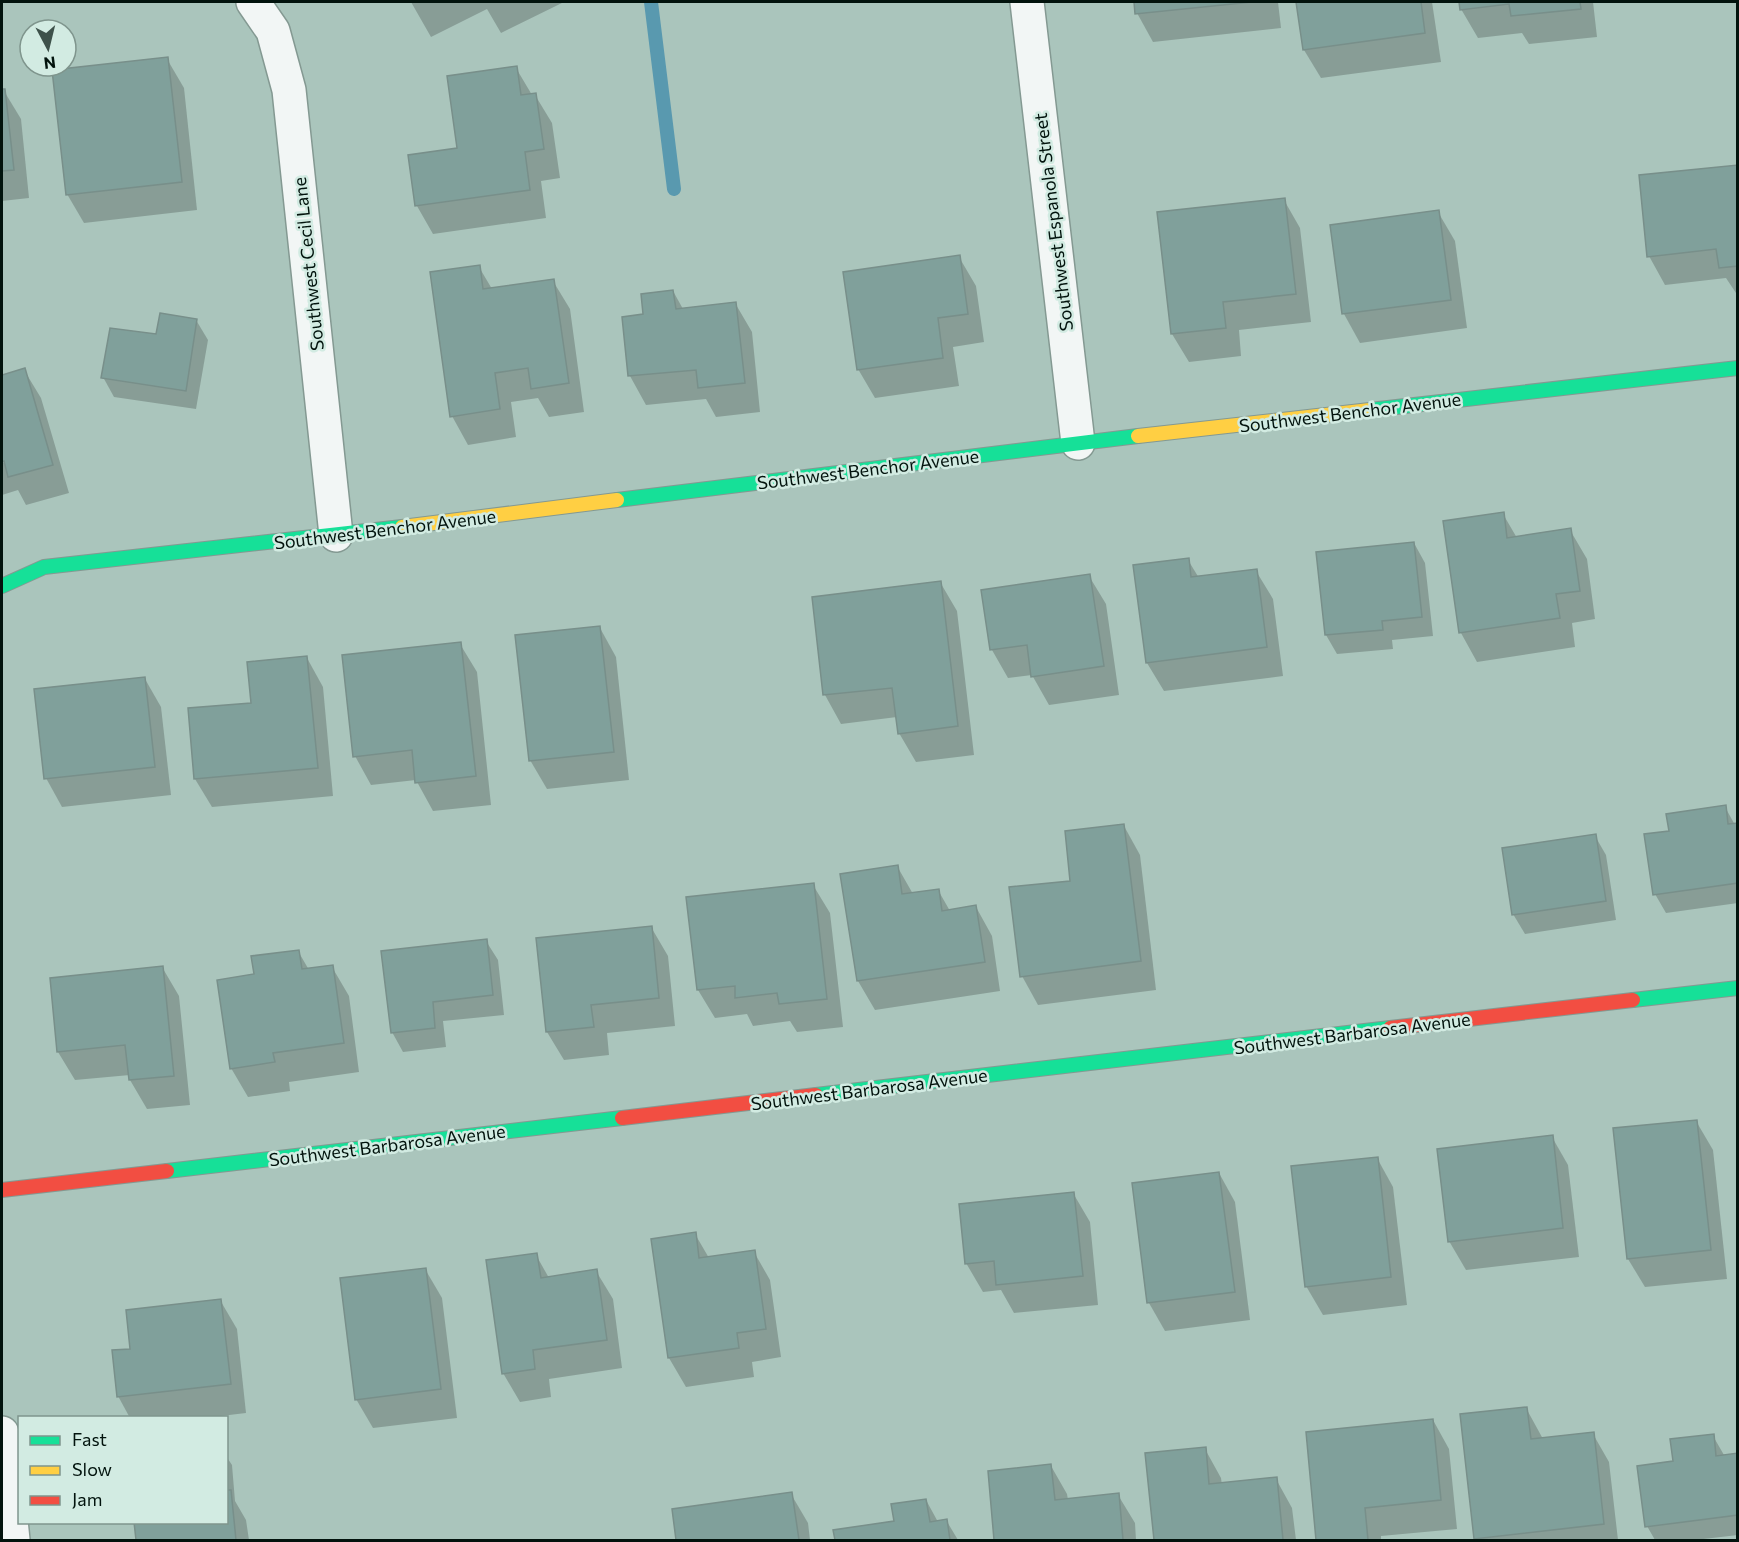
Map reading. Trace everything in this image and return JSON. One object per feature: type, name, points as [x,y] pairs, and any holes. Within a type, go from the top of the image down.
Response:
[{"type":"street","name":"Southwest Cecil Lane","points":[[253,2],[273,30],[290,90],[336,535]]},
{"type":"street","name":"Southwest Espanola Street","points":[[1027,2],[1078,443]]},
{"type":"street","name":"Southwest Benchor Avenue","points":[[2,586],[44,567],[336,535],[1078,443],[1737,368]]},
{"type":"street","name":"Southwest Barbarosa Avenue","points":[[2,1190],[1737,988]]},
{"type":"street","points":[[2,1433],[14,1540]]},
{"type":"building","points":[[1134,2],[1252,2],[1135,14]]},
{"type":"building","points":[[1296,2],[1421,2],[1425,33],[1303,50]]},
{"type":"building","points":[[1459,2],[1580,2],[1581,9],[1511,16],[1509,4],[1460,10]]},
{"type":"building","points":[[168,57],[182,182],[66,195],[53,78],[78,78],[78,67]]},
{"type":"building","points":[[517,66],[521,95],[536,93],[544,149],[525,152],[530,190],[415,206],[408,155],[457,148],[447,76]]},
{"type":"building","points":[[2,89],[5,89],[14,170],[2,171]]},
{"type":"building","points":[[1738,165],[1738,266],[1719,268],[1716,249],[1647,257],[1639,175]]},
{"type":"building","points":[[1285,198],[1296,294],[1223,302],[1226,328],[1171,334],[1157,212]]},
{"type":"building","points":[[1439,210],[1451,300],[1342,314],[1330,225]]},
{"type":"building","points":[[960,255],[968,314],[938,318],[943,358],[857,370],[843,272]]},
{"type":"building","points":[[480,265],[483,289],[554,279],[569,383],[531,389],[528,368],[495,373],[500,409],[450,417],[430,272]]},
{"type":"building","points":[[673,290],[676,309],[736,302],[745,383],[698,388],[696,370],[628,376],[622,317],[643,314],[641,294]]},
{"type":"building","points":[[160,313],[197,319],[186,391],[101,378],[110,328],[156,334]]},
{"type":"building","points":[[25,368],[53,465],[8,477],[4,461],[2,462],[2,375]]},
{"type":"building","points":[[1504,512],[1507,538],[1571,528],[1580,591],[1556,594],[1560,618],[1459,633],[1443,521]]},
{"type":"building","points":[[1414,542],[1422,617],[1382,621],[1383,630],[1325,635],[1316,552]]},
{"type":"building","points":[[1189,558],[1191,577],[1257,569],[1267,647],[1146,663],[1133,565]]},
{"type":"building","points":[[1090,574],[1104,666],[1031,677],[1027,645],[990,650],[981,590]]},
{"type":"building","points":[[941,581],[958,726],[898,734],[892,688],[823,695],[812,597]]},
{"type":"building","points":[[600,626],[614,752],[529,761],[515,635]]},
{"type":"building","points":[[461,642],[476,776],[415,783],[412,750],[353,757],[342,655]]},
{"type":"building","points":[[307,656],[318,768],[194,779],[188,708],[251,703],[247,662]]},
{"type":"building","points":[[145,677],[155,767],[44,779],[34,689]]},
{"type":"building","points":[[1726,805],[1728,824],[1738,823],[1738,883],[1653,895],[1644,834],[1669,831],[1666,814]]},
{"type":"building","points":[[1124,824],[1141,961],[1020,977],[1009,887],[1070,881],[1065,831]]},
{"type":"building","points":[[1596,834],[1606,901],[1512,915],[1502,848]]},
{"type":"building","points":[[898,865],[902,894],[939,889],[942,911],[976,905],[985,962],[857,981],[840,874]]},
{"type":"building","points":[[814,883],[827,999],[779,1004],[777,993],[735,998],[735,986],[697,990],[686,897]]},
{"type":"building","points":[[652,926],[659,998],[591,1005],[594,1027],[546,1032],[536,938]]},
{"type":"building","points":[[487,939],[493,995],[433,1002],[435,1028],[391,1033],[381,951]]},
{"type":"building","points":[[299,950],[302,969],[333,965],[344,1043],[273,1053],[275,1062],[230,1069],[217,980],[254,974],[251,956]]},
{"type":"building","points":[[163,966],[174,1076],[129,1080],[125,1045],[57,1052],[50,978]]},
{"type":"building","points":[[1697,1120],[1711,1250],[1627,1259],[1613,1128]]},
{"type":"building","points":[[1553,1135],[1563,1228],[1448,1242],[1437,1149]]},
{"type":"building","points":[[1378,1157],[1391,1277],[1305,1287],[1291,1166]]},
{"type":"building","points":[[1219,1172],[1235,1292],[1147,1303],[1132,1183]]},
{"type":"building","points":[[1074,1192],[1083,1276],[996,1285],[994,1261],[965,1264],[959,1204]]},
{"type":"building","points":[[696,1232],[699,1258],[755,1250],[766,1329],[737,1333],[739,1348],[668,1358],[651,1239]]},
{"type":"building","points":[[537,1253],[541,1278],[597,1269],[607,1340],[533,1350],[535,1369],[502,1374],[486,1260]]},
{"type":"building","points":[[426,1268],[441,1389],[355,1400],[340,1278]]},
{"type":"building","points":[[221,1299],[231,1384],[117,1397],[112,1350],[130,1349],[126,1310]]},
{"type":"building","points":[[1527,1407],[1531,1439],[1594,1432],[1604,1524],[1474,1539],[1460,1414]]},
{"type":"building","points":[[1433,1419],[1441,1500],[1365,1508],[1368,1540],[1316,1540],[1306,1432]]},
{"type":"building","points":[[1714,1434],[1716,1456],[1738,1453],[1738,1515],[1645,1527],[1637,1466],[1673,1461],[1670,1439]]},
{"type":"building","points":[[1206,1447],[1209,1484],[1277,1477],[1283,1540],[1154,1540],[1145,1453]]},
{"type":"building","points":[[1051,1464],[1055,1500],[1119,1493],[1123,1540],[994,1540],[988,1471]]},
{"type":"building","points":[[228,1490],[231,1490],[236,1540],[136,1540],[134,1524],[228,1524]]},
{"type":"building","points":[[792,1492],[799,1540],[676,1540],[672,1509]]},
{"type":"building","points":[[926,1499],[930,1522],[947,1519],[950,1540],[835,1540],[833,1530],[894,1521],[891,1504]]},
{"type":"waterway","points":[[651,2],[674,189]]},
{"type":"traffic: fast","points":[[1370,410],[1738,368]]},
{"type":"traffic: fast","points":[[617,500],[1138,436]]},
{"type":"traffic: fast","points":[[2,586],[44,567],[402,527]]},
{"type":"traffic: fast","points":[[1633,1000],[1738,988]]},
{"type":"traffic: fast","points":[[816,1095],[1390,1028]]},
{"type":"traffic: fast","points":[[167,1171],[622,1118]]},
{"type":"traffic: slow","points":[[1138,436],[1370,410]]},
{"type":"traffic: slow","points":[[402,527],[617,500]]},
{"type":"traffic: jam","points":[[1390,1028],[1633,1000]]},
{"type":"traffic: jam","points":[[622,1118],[816,1095]]},
{"type":"traffic: jam","points":[[2,1190],[167,1171]]}]
